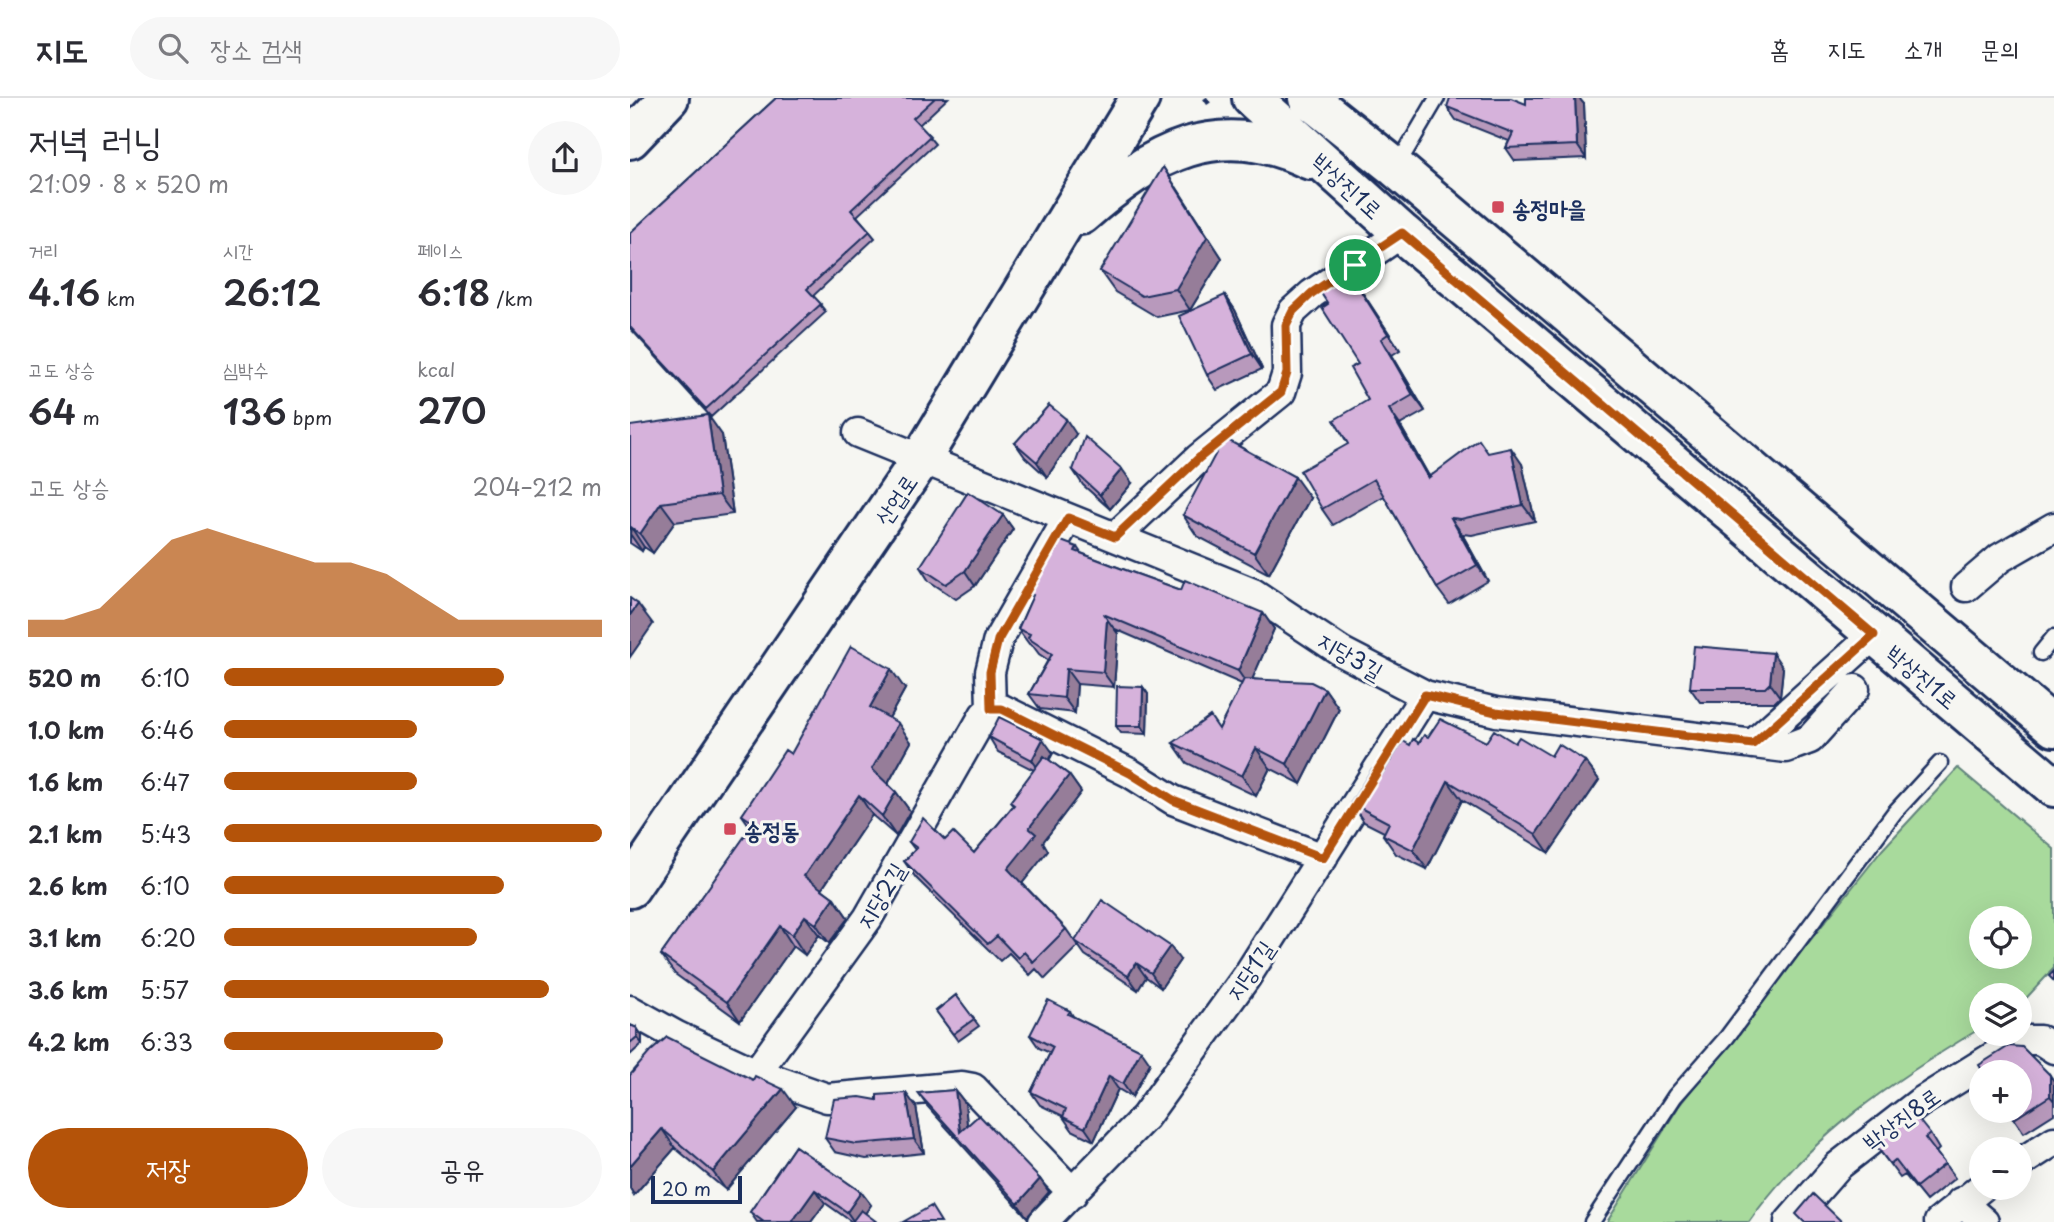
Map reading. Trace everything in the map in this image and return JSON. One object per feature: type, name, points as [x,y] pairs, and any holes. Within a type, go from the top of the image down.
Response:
[{"type":"street","points":[[630,139],[668,98]]},
{"type":"street","name":"산업로","points":[[630,888],[921,459],[1140,98]]},
{"type":"street","name":"박상진1로","points":[[1252,98],[1402,233],[2054,787]]},
{"type":"street","name":"박상진1로","points":[[1308,98],[1396,168],[2054,727]]},
{"type":"street","points":[[1328,98],[1354,133]]},
{"type":"street","points":[[1058,234],[1134,173],[1160,157],[1190,144],[1215,139],[1247,140],[1290,150],[1331,170]]},
{"type":"street","points":[[1115,537],[1199,458],[1281,392],[1287,373],[1286,325],[1293,311],[1312,293],[1402,233]]},
{"type":"street","name":"지당3길","points":[[858,433],[1253,593],[1342,652],[1425,695],[1496,712],[1786,748],[1810,739],[1855,689]]},
{"type":"street","points":[[1068,518],[998,640],[990,672],[991,709],[1002,709],[1095,756],[1173,800],[1323,858]]},
{"type":"street","points":[[1966,587],[2000,558],[2054,527]]},
{"type":"street","points":[[1753,744],[1874,635]]},
{"type":"street","name":"지당1길","points":[[1043,1222],[1145,1117],[1247,976],[1425,695]]},
{"type":"street","name":"지당2길","points":[[756,1073],[868,918],[984,715],[991,709]]},
{"type":"street","points":[[630,1010],[668,1044],[827,1098],[962,1086],[973,1088],[1073,1193]]},
{"type":"street","name":"박상진8로","points":[[1789,1222],[1838,1166],[1870,1139],[2006,1047],[2043,1044]]},
{"type":"street","points":[[2032,1155],[2054,1140]]},
{"type":"street","points":[[1939,1222],[1969,1197]]},
{"type":"street","points":[[1973,1200],[1984,1222]]},
{"type":"lane","points":[[1396,168],[1437,98]]},
{"type":"lane","points":[[2041,653],[2054,637]]},
{"type":"lane","points":[[1592,1222],[1675,1096],[1727,1037],[1894,813],[1940,763]]},
{"type":"green space","points":[[1958,768],[2054,849],[2054,968],[2032,992],[2032,983],[1969,983],[1969,1035],[1916,1068],[1825,1137],[1772,1191],[1749,1222],[1607,1222],[1679,1106],[1882,850]]},
{"type":"building","points":[[776,98],[935,98],[913,118],[930,136],[851,210],[870,231],[807,289],[821,304],[706,409],[630,327],[630,233]]},
{"type":"building","points":[[1450,98],[1511,98],[1526,104],[1526,98],[1575,98],[1577,145],[1506,148],[1513,133],[1447,107]]},
{"type":"building","points":[[1163,167],[1207,237],[1176,289],[1142,296],[1100,271]]},
{"type":"building","points":[[1346,268],[1388,334],[1381,339],[1413,395],[1389,409],[1428,478],[1479,440],[1488,453],[1511,448],[1523,505],[1461,519],[1451,518],[1477,565],[1437,588],[1374,479],[1322,509],[1300,471],[1348,444],[1334,420],[1368,400],[1350,368],[1358,364],[1322,308],[1328,304],[1317,287]]},
{"type":"building","points":[[1225,295],[1252,354],[1207,375],[1179,316]]},
{"type":"building","points":[[1049,405],[1066,419],[1037,462],[1015,443]]},
{"type":"building","points":[[708,415],[719,495],[661,503],[640,534],[630,528],[630,426]]},
{"type":"building","points":[[1085,437],[1122,469],[1100,495],[1073,470]]},
{"type":"building","points":[[1224,438],[1295,477],[1254,553],[1183,515]]},
{"type":"building","points":[[968,492],[1003,515],[965,571],[946,584],[920,567]]},
{"type":"building","points":[[1056,539],[1077,547],[1075,551],[1181,590],[1185,580],[1263,613],[1238,671],[1103,614],[1107,619],[1103,672],[1066,669],[1064,698],[1029,694],[1052,654],[1028,638],[1030,634],[1018,629],[1033,595],[1028,593],[1036,572]]},
{"type":"building","points":[[630,598],[638,604],[630,615]]},
{"type":"building","points":[[851,646],[891,669],[870,707],[898,723],[872,769],[896,792],[882,816],[859,795],[804,876],[834,898],[816,924],[805,916],[792,935],[780,926],[727,1002],[661,955],[754,823],[742,815],[785,750],[791,754]]},
{"type":"building","points":[[1694,646],[1773,653],[1770,683],[1765,688],[1690,688]]},
{"type":"building","points":[[1244,679],[1311,682],[1325,689],[1287,764],[1256,748],[1242,776],[1173,743],[1210,716],[1219,729]]},
{"type":"building","points":[[1117,686],[1143,687],[1142,726],[1116,726]]},
{"type":"building","points":[[999,717],[1043,739],[1032,760],[989,737]]},
{"type":"building","points":[[1440,719],[1486,742],[1494,730],[1515,743],[1519,737],[1551,756],[1558,744],[1585,761],[1536,834],[1448,781],[1413,850],[1383,835],[1389,823],[1351,803],[1372,769],[1382,774],[1403,741],[1410,745],[1413,739],[1419,743],[1424,735],[1428,737]]},
{"type":"building","points":[[1044,756],[1069,775],[1029,828],[1036,834],[1008,869],[1066,929],[1033,962],[1024,952],[1018,958],[997,936],[988,944],[904,861],[917,848],[909,842],[923,818],[945,840],[953,832],[974,853],[1014,805],[1010,802]]},
{"type":"building","points":[[1102,900],[1170,946],[1151,973],[1136,963],[1128,976],[1075,941]]},
{"type":"building","points":[[956,995],[974,1019],[953,1034],[936,1011]]},
{"type":"building","points":[[1048,1000],[1070,1011],[1068,1014],[1141,1050],[1123,1084],[1109,1076],[1085,1128],[1063,1117],[1066,1109],[1031,1092],[1053,1047],[1030,1035]]},
{"type":"building","points":[[630,1025],[637,1028],[637,1037],[630,1043]]},
{"type":"building","points":[[667,1037],[753,1080],[755,1076],[783,1089],[713,1172],[662,1129],[630,1166],[630,1075]]},
{"type":"building","points":[[2009,1046],[2022,1047],[2050,1075],[2050,1096],[2032,1108],[2032,1060],[1987,1060]]},
{"type":"building","points":[[955,1090],[960,1132],[979,1115],[1040,1179],[1018,1204],[918,1093]]},
{"type":"building","points":[[906,1093],[914,1139],[856,1144],[825,1138],[834,1099],[860,1097],[877,1100],[877,1095]]},
{"type":"building","points":[[1910,1109],[1930,1134],[1925,1138],[1945,1164],[1916,1187],[1895,1160],[1890,1164],[1871,1139]]},
{"type":"building","points":[[795,1146],[861,1192],[847,1212],[815,1190],[792,1222],[764,1222],[750,1212]]},
{"type":"building","points":[[1813,1194],[1842,1222],[1804,1222],[1796,1214]]},
{"type":"building","points":[[931,1206],[941,1222],[903,1222]]},
{"type":"building","points":[[861,1210],[877,1222],[852,1222]]},
{"type":"place","name":"송정마을","points":[[1498,207]]},
{"type":"place","name":"송정동","points":[[730,829]]},
{"type":"route","points":[[1402,233],[1874,635],[1753,744],[1496,712],[1425,695],[1323,858],[1173,800],[1130,773],[1002,709],[991,709],[990,672],[998,640],[1068,518],[1115,537],[1199,458],[1281,392],[1287,373],[1286,325],[1293,311],[1312,293],[1355,265],[1402,233]]}]
